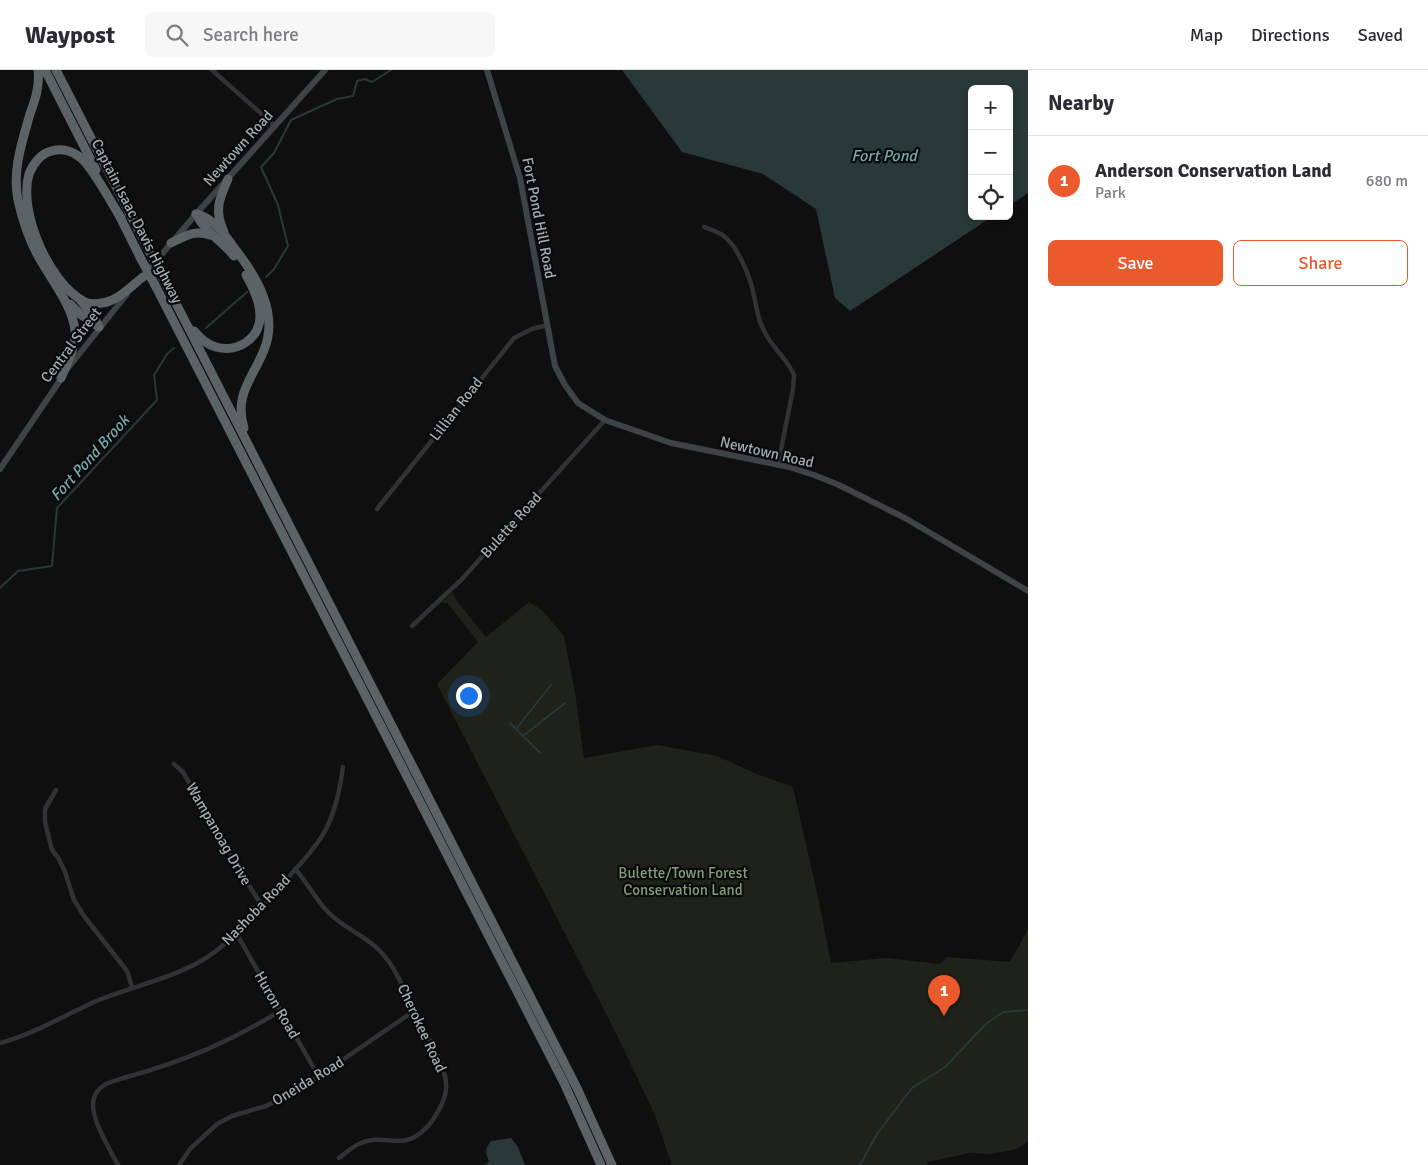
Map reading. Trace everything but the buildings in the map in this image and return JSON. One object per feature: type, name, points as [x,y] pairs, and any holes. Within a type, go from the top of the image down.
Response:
[{"type":"highway","points":[[38,70],[37,92],[19,151],[17,170],[18,197],[30,239],[73,318],[75,333],[72,349],[61,378]]},
{"type":"highway","name":"Captain Isaac Davis Highway","points":[[45,70],[564,1083],[601,1165]]},
{"type":"highway","name":"Captain Isaac Davis Highway","points":[[56,70],[249,446]]},
{"type":"highway","points":[[99,327],[94,317],[50,264],[33,229],[27,201],[28,178],[31,168],[49,151],[58,149],[75,154],[88,165],[121,218]]},
{"type":"highway","points":[[228,179],[219,200],[218,209],[222,230],[260,288],[268,313],[268,336],[265,349],[241,402],[241,416],[249,446],[577,1088],[612,1165]]},
{"type":"highway","points":[[196,214],[203,215],[214,223],[228,239]]},
{"type":"highway","points":[[186,323],[210,345],[225,349],[248,342],[255,335],[259,325],[259,307],[248,278],[232,254],[200,223],[196,214]]},
{"type":"highway","points":[[171,243],[194,233],[205,233],[213,236]]},
{"type":"highway","points":[[78,297],[84,302],[91,304],[107,302],[115,299],[143,277]]},
{"type":"highway","points":[[61,295],[80,314],[99,327]]},
{"type":"street","points":[[212,70],[275,126]]},
{"type":"street","name":"Newtown Road","points":[[171,243],[325,70]]},
{"type":"street","name":"Fort Pond Hill Road","points":[[487,70],[520,178],[553,358],[558,373]]},
{"type":"street","points":[[704,228],[724,236],[739,257],[746,270],[762,328],[794,375],[778,465]]},
{"type":"street","name":"Central Street","points":[[0,469],[61,378],[99,327],[171,243]]},
{"type":"street","name":"Lillian Road","points":[[377,508],[514,338],[532,329],[547,325]]},
{"type":"street","name":"Newtown Road","points":[[558,373],[578,403],[605,420],[671,443],[778,465],[814,475],[839,485],[953,545],[1028,591]]},
{"type":"street","name":"Bulette Road","points":[[412,626],[461,580],[605,420]]},
{"type":"street","name":"Wampanoag Drive","points":[[174,764],[183,772],[262,906]]},
{"type":"street","name":"Nashoba Road","points":[[0,1043],[42,1028],[95,1001],[182,970],[216,952],[262,906],[326,830],[340,793],[343,767]]},
{"type":"street","points":[[56,790],[45,809],[44,822],[52,850],[65,872],[74,900],[84,916],[127,971],[132,987]]},
{"type":"street","name":"Cherokee Road","points":[[295,869],[329,914],[341,924],[366,938],[392,966],[433,1046],[446,1079],[446,1090],[437,1114],[413,1138],[403,1141],[373,1140],[362,1142],[339,1158]]},
{"type":"street","name":"Huron Road","points":[[236,933],[319,1077]]},
{"type":"street","points":[[118,1165],[99,1128],[93,1104],[94,1096],[104,1084],[168,1066],[195,1056],[240,1034],[280,1011]]},
{"type":"street","name":"Oneida Road","points":[[179,1165],[190,1149],[217,1124],[232,1116],[266,1106],[300,1089],[414,1011]]},
{"type":"green space","name":"Bulette/Town Forest Conservation Land","points":[[453,592],[456,600],[486,637],[529,602],[542,610],[564,636],[575,692],[584,758],[658,745],[717,756],[759,775],[793,787],[831,963],[887,958],[940,964],[947,957],[1010,962],[1028,929],[1028,1142],[1014,1150],[989,1154],[970,1153],[927,1162],[928,1165],[672,1165],[654,1113],[616,1033],[437,684],[478,642],[449,605],[441,603]]},
{"type":"water","name":"Fort Pond","points":[[622,70],[1028,70],[1028,193],[1013,203],[1013,85],[968,85],[968,220],[987,220],[850,311],[835,298],[816,209],[763,174],[682,152]]},
{"type":"water","points":[[511,1138],[518,1147],[525,1165],[483,1165],[489,1161],[486,1151],[491,1141]]},
{"type":"waterway","name":"Fort Pond Brook","points":[[266,277],[274,269],[288,246],[278,205],[261,167],[274,153],[291,120],[337,99],[353,96],[357,81],[365,79],[372,82],[391,70]]},
{"type":"waterway","name":"Fort Pond Brook","points":[[206,328],[247,292]]},
{"type":"waterway","name":"Fort Pond Brook","points":[[0,588],[18,571],[52,566],[57,508],[157,400],[154,375],[167,354],[174,348]]},
{"type":"waterway","points":[[516,729],[551,685]]},
{"type":"waterway","points":[[523,736],[565,703]]},
{"type":"waterway","points":[[510,723],[540,753]]},
{"type":"waterway","points":[[860,1165],[877,1134],[912,1088],[945,1067],[986,1024],[1003,1012],[1028,1010]]},
{"type":"place","name":"Anderson Conservation Land","points":[[944,1016]]}]
